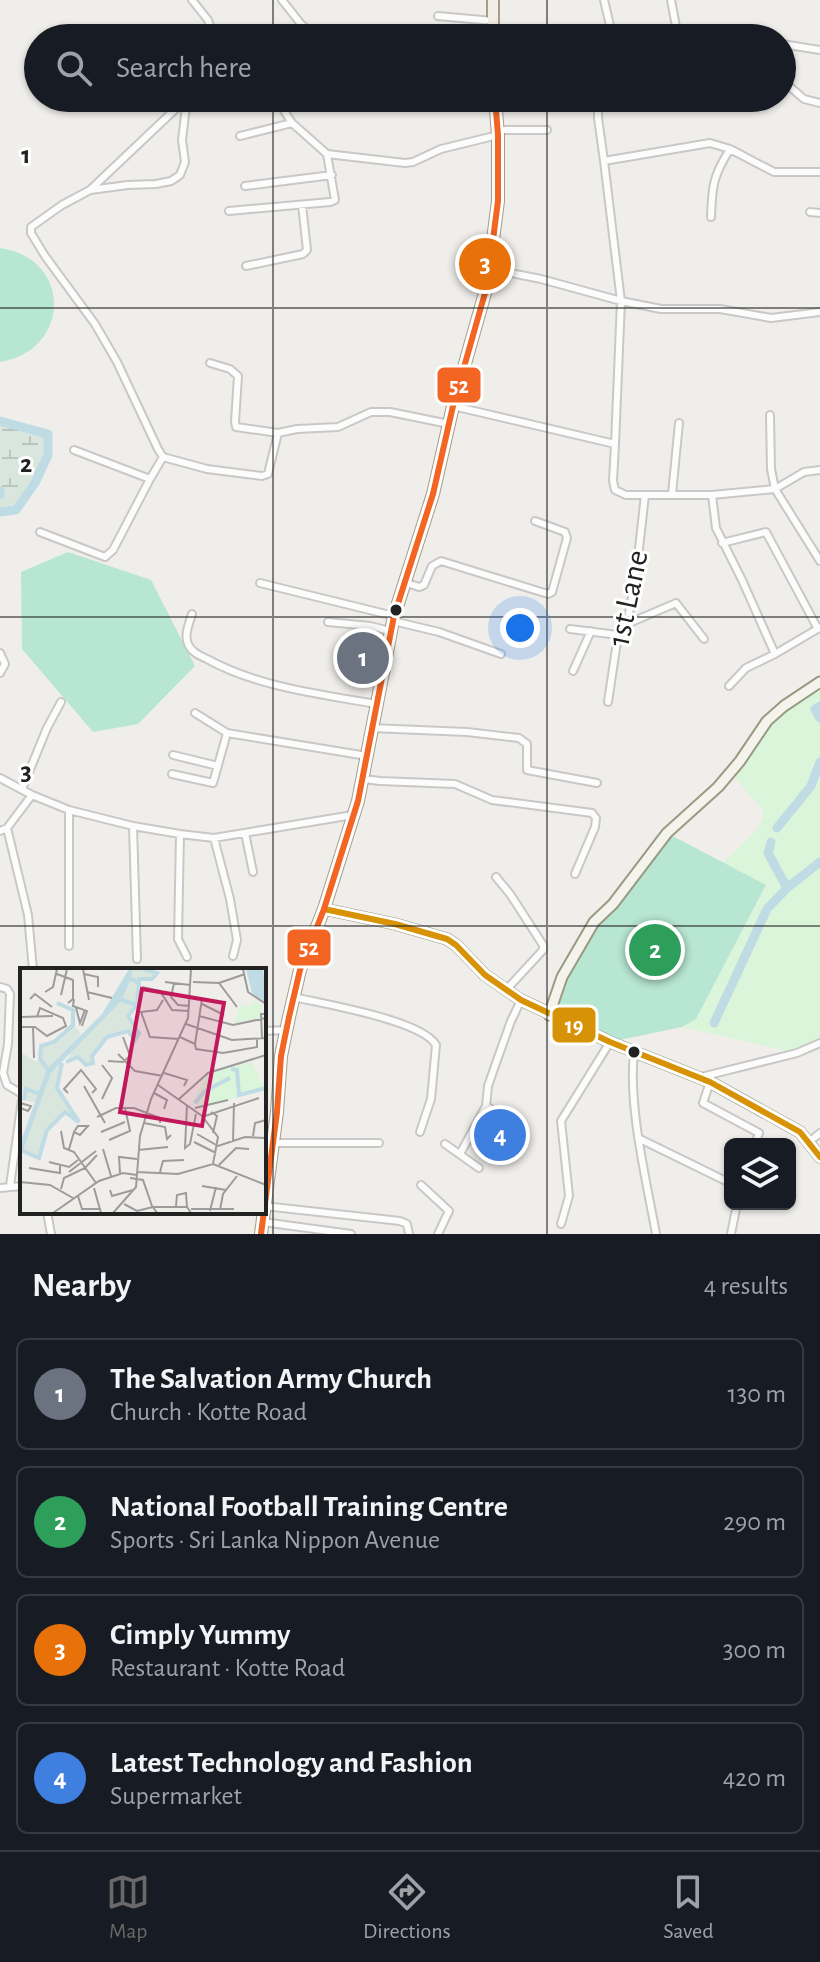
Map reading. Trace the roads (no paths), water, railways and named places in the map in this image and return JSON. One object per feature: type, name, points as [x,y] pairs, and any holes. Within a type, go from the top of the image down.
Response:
[{"type":"main road","points":[[493,0],[493,21]]},
{"type":"main road","points":[[266,1199],[281,1056],[300,970],[324,909],[363,779],[392,623],[433,494],[453,406],[483,303],[498,201],[496,112]]},
{"type":"main road","points":[[261,1234],[264,1214]]},
{"type":"street","points":[[192,0],[209,24]]},
{"type":"street","points":[[282,0],[301,24]]},
{"type":"street","points":[[604,0],[610,24]]},
{"type":"street","points":[[671,0],[674,24]]},
{"type":"street","points":[[438,16],[493,21]]},
{"type":"street","points":[[796,46],[820,50]]},
{"type":"street","points":[[796,92],[804,99],[820,103]]},
{"type":"street","points":[[172,112],[90,190],[31,227],[31,233],[95,324],[163,457],[207,469],[265,476],[278,433]]},
{"type":"street","points":[[90,190],[156,184],[171,181],[180,175],[185,162],[182,140],[185,112]]},
{"type":"street","points":[[285,112],[292,123],[327,154],[405,163],[498,132],[547,130]]},
{"type":"street","points":[[598,112],[621,301],[615,490],[626,495],[712,495],[775,489],[804,472],[820,470]]},
{"type":"street","points":[[240,136],[292,123]]},
{"type":"street","points":[[604,161],[710,143],[730,149],[774,172],[820,172]]},
{"type":"street","points":[[711,217],[717,170],[730,149]]},
{"type":"street","points":[[229,211],[335,200],[327,154]]},
{"type":"street","points":[[245,186],[332,175]]},
{"type":"street","points":[[246,266],[303,254],[307,250],[302,205]]},
{"type":"street","points":[[810,212],[820,213]]},
{"type":"street","points":[[490,269],[661,309],[720,309],[771,318],[820,312]]},
{"type":"street","points":[[210,363],[230,369],[238,376],[236,427],[278,433],[338,427],[371,412],[390,412],[449,424]]},
{"type":"street","points":[[453,406],[615,444]]},
{"type":"street","points":[[770,415],[771,469],[775,489],[820,561]]},
{"type":"street","points":[[672,494],[679,423]]},
{"type":"street","points":[[74,450],[150,479]]},
{"type":"street","points":[[40,532],[105,557],[113,550],[163,457]]},
{"type":"street","name":"1st Lane","points":[[608,702],[618,635],[627,624],[636,575],[645,495]]},
{"type":"street","points":[[712,495],[716,528],[775,654]]},
{"type":"street","points":[[404,582],[419,587],[424,585],[432,566],[441,561],[548,594],[552,592],[567,538],[565,532],[535,521]]},
{"type":"street","points":[[722,543],[766,532],[819,628],[746,668],[729,686]]},
{"type":"street","points":[[260,583],[392,623],[439,632],[501,654]]},
{"type":"street","points":[[627,624],[676,603],[704,639]]},
{"type":"street","points":[[192,614],[186,635],[188,646],[192,652],[216,664],[296,690],[376,704]]},
{"type":"street","points":[[328,622],[370,626],[392,623]]},
{"type":"street","points":[[570,629],[618,635]]},
{"type":"street","points":[[573,671],[591,631]]},
{"type":"street","points":[[0,653],[5,664],[0,673]]},
{"type":"street","points":[[549,1015],[562,977],[594,922],[613,904],[667,833],[718,787],[767,721],[820,682]]},
{"type":"street","points":[[22,789],[61,702]]},
{"type":"street","points":[[195,713],[227,733],[367,756]]},
{"type":"street","points":[[371,728],[467,732],[519,738],[527,744],[527,770],[597,783]]},
{"type":"street","points":[[172,774],[213,783],[227,733]]},
{"type":"street","points":[[173,755],[218,766]]},
{"type":"street","points":[[0,778],[69,810],[133,826],[214,838],[353,815]]},
{"type":"street","points":[[363,779],[455,784],[492,800],[592,813],[596,818],[595,827],[575,874]]},
{"type":"street","points":[[32,795],[3,829],[28,915],[33,968]]},
{"type":"street","points":[[69,810],[69,946]]},
{"type":"street","points":[[133,826],[137,959]]},
{"type":"street","points":[[245,833],[253,872]]},
{"type":"street","points":[[180,834],[178,939],[187,957]]},
{"type":"street","points":[[214,838],[237,940],[233,956]]},
{"type":"street","points":[[496,877],[543,945],[543,950],[506,990]]},
{"type":"street","points":[[324,909],[447,939],[485,975],[521,1000],[610,1042],[710,1082],[800,1132],[820,1157]]},
{"type":"street","points":[[0,987],[10,994],[4,1080],[20,1095]]},
{"type":"street","points":[[294,997],[410,1026],[432,1037],[436,1045],[431,1099],[420,1132]]},
{"type":"street","points":[[460,1154],[486,1106],[488,1086],[521,1000]]},
{"type":"street","points":[[266,1031],[286,1030]]},
{"type":"street","points":[[561,1224],[569,1196],[561,1121],[610,1042]]},
{"type":"street","points":[[698,1077],[797,1053],[820,1043]]},
{"type":"street","points":[[635,1051],[632,1076],[656,1234]]},
{"type":"street","points":[[710,1082],[703,1103],[759,1133],[757,1138]]},
{"type":"street","points":[[486,1106],[518,1125]]},
{"type":"street","points":[[266,1112],[277,1112]]},
{"type":"street","points":[[809,1142],[820,1133]]},
{"type":"street","points":[[640,1139],[724,1180]]},
{"type":"street","points":[[274,1143],[379,1143]]},
{"type":"street","points":[[10,1186],[19,1144]]},
{"type":"street","points":[[445,1144],[479,1168]]},
{"type":"street","points":[[421,1185],[449,1211],[438,1234]]},
{"type":"street","points":[[0,1188],[20,1186]]},
{"type":"street","points":[[266,1206],[400,1221],[407,1224],[409,1234]]},
{"type":"street","points":[[731,1234],[736,1210]]},
{"type":"street","points":[[47,1214],[51,1234]]},
{"type":"street","points":[[263,1222],[351,1234]]},
{"type":"waterway","points":[[0,421],[48,434],[48,455],[35,483],[16,510],[0,512]]},
{"type":"waterway","points":[[820,706],[815,709],[820,718]]},
{"type":"waterway","points":[[777,828],[811,786],[820,762]]},
{"type":"waterway","points":[[771,842],[768,853],[787,888]]},
{"type":"waterway","points":[[714,1023],[767,909],[787,888],[820,862]]},
{"type":"place","name":"Cimply Yummy","points":[[485,264]]},
{"type":"place","name":"The Salvation Army Church","points":[[363,658]]},
{"type":"place","name":"National Football Training Centre","points":[[655,950]]},
{"type":"place","name":"Latest Technology and Fashion","points":[[500,1135]]}]
